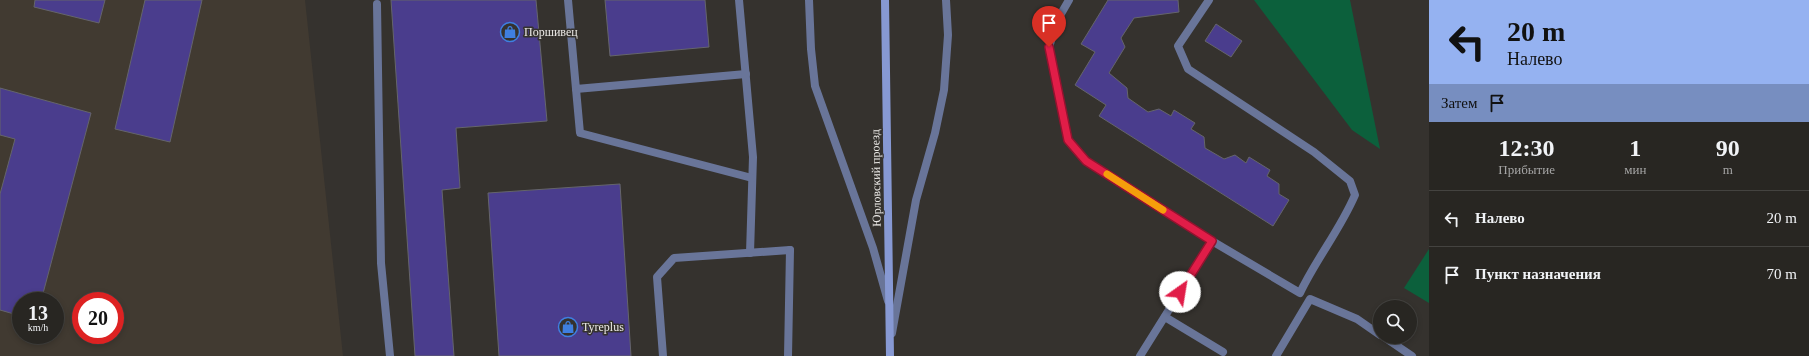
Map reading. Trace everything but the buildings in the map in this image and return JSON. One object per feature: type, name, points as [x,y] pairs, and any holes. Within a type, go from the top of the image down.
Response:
[{"type":"main road","name":"Юрловский проезд","points":[[886,0],[890,356]]},
{"type":"street","points":[[568,0],[580,133],[752,178]]},
{"type":"street","points":[[739,0],[753,157],[750,253]]},
{"type":"street","points":[[809,0],[811,49],[815,86],[873,248],[890,307]]},
{"type":"street","points":[[890,342],[916,200],[935,133],[944,90],[948,35],[946,0]]},
{"type":"street","points":[[1069,0],[1058,19],[1049,47],[1068,140],[1086,161],[1212,241],[1310,299],[1357,319],[1373,330]]},
{"type":"street","points":[[1209,0],[1178,46],[1188,70],[1314,152],[1350,181],[1355,195],[1347,213],[1306,280],[1300,293]]},
{"type":"street","points":[[377,4],[381,263],[390,356]]},
{"type":"street","points":[[576,89],[746,74]]},
{"type":"street","points":[[1140,356],[1212,241]]},
{"type":"street","points":[[663,356],[657,277],[674,258],[790,250],[788,356]]},
{"type":"street","points":[[1276,356],[1310,299]]},
{"type":"street","points":[[1165,317],[1224,352]]},
{"type":"street","points":[[1394,344],[1412,356]]},
{"type":"shaded area","points":[[0,0],[305,0],[343,356],[0,356]]},
{"type":"green space","points":[[1254,0],[1350,0],[1380,149],[1352,130]]},
{"type":"green space","points":[[1429,249],[1429,303],[1404,288]]},
{"type":"slow traffic","points":[[1107,174],[1163,210]]},
{"type":"place","name":"Поршивец","points":[[510,32]]},
{"type":"place","name":"Tyreplus","points":[[568,327]]},
{"type":"route","points":[[1049,47],[1068,140],[1086,161],[1212,241],[1180,292]]}]
